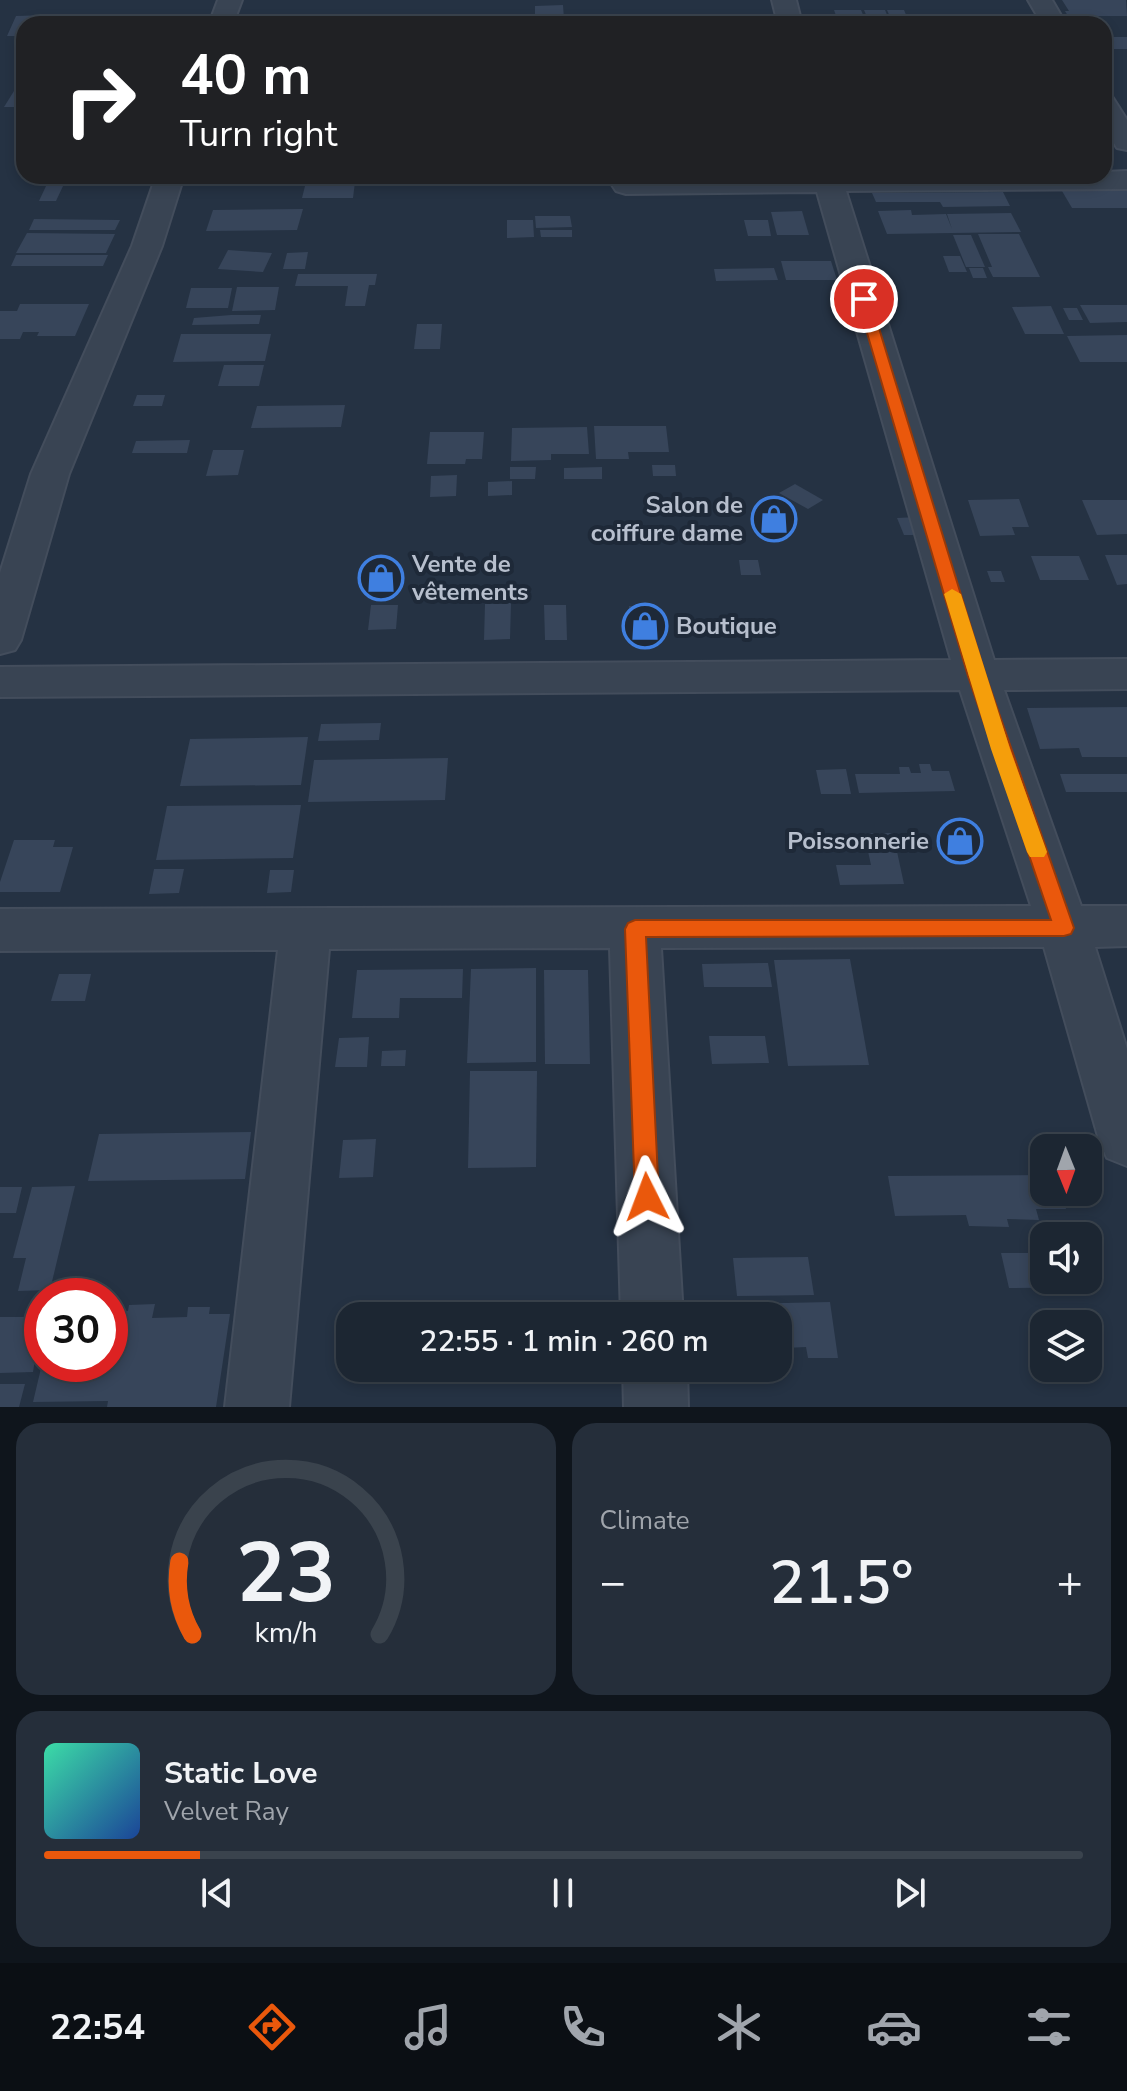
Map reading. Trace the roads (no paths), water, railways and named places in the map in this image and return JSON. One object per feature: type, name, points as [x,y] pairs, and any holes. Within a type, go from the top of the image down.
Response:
[{"type":"street","points":[[1112,117],[1127,142]]},
{"type":"street","points":[[0,640],[50,474],[147,246],[167,184]]},
{"type":"street","points":[[626,185],[666,184]]},
{"type":"street","points":[[829,184],[977,676],[1064,928],[1127,1140]]},
{"type":"street","points":[[0,682],[1127,674]]},
{"type":"street","points":[[0,930],[1127,926]]},
{"type":"street","points":[[257,1407],[306,929]]},
{"type":"street","points":[[635,929],[651,1302]]},
{"type":"street","points":[[655,1382],[656,1407]]},
{"type":"place","name":"Salon de coiffure dame","points":[[774,519]]},
{"type":"place","name":"Vente de vêtements","points":[[381,578]]},
{"type":"place","name":"Boutique","points":[[645,626]]},
{"type":"place","name":"Poissonnerie","points":[[960,841]]}]
